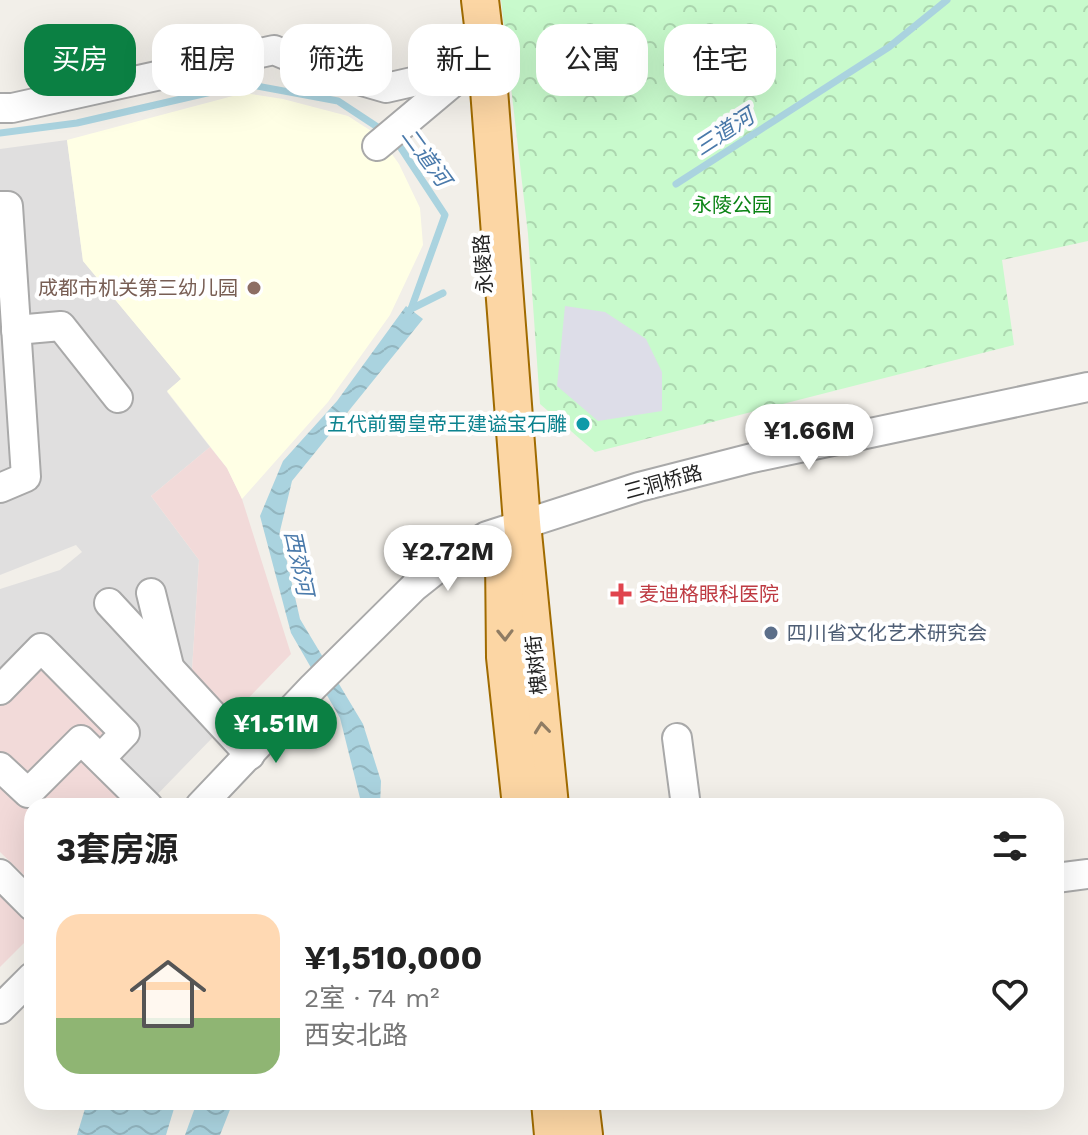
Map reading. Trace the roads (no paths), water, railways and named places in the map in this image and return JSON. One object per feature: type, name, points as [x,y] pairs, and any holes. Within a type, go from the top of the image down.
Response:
[{"type":"main road","name":"永陵路","points":[[459,0],[465,24]]},
{"type":"main road","name":"永陵路","points":[[479,24],[480,0]]},
{"type":"main road","name":"永陵路","points":[[479,96],[513,526]]},
{"type":"main road","name":"槐树街","points":[[513,526],[505,657],[520,798]]},
{"type":"main road","name":"槐树街","points":[[513,526],[549,798]]},
{"type":"main road","points":[[551,1110],[553,1135]]},
{"type":"main road","points":[[581,1110],[584,1135]]},
{"type":"street","points":[[0,108],[12,108],[274,50],[317,68],[386,88],[408,83]]},
{"type":"street","points":[[377,145],[439,96]]},
{"type":"street","points":[[0,206],[8,206],[26,477],[0,488]]},
{"type":"street","points":[[16,330],[61,326],[118,398]]},
{"type":"street","name":"三洞桥路","points":[[208,798],[414,587],[448,560],[513,526],[639,487],[752,458],[1088,387]]},
{"type":"street","points":[[151,593],[171,670]]},
{"type":"street","points":[[109,603],[250,755]]},
{"type":"street","points":[[0,690],[41,648],[125,733],[101,758]]},
{"type":"street","points":[[677,738],[685,798]]},
{"type":"street","points":[[0,767],[28,793],[81,740],[140,798]]},
{"type":"street","points":[[0,874],[24,898]]},
{"type":"street","points":[[1064,877],[1088,874]]},
{"type":"street","points":[[0,1009],[24,985]]},
{"type":"water","points":[[406,306],[423,319],[292,481],[280,531],[300,619],[363,724],[381,781],[380,798],[360,798],[340,718],[291,633],[260,516],[283,461],[337,401]]},
{"type":"water","points":[[85,1110],[174,1110],[166,1135],[77,1135]]},
{"type":"water","points":[[194,1110],[230,1110],[220,1135],[185,1135]]},
{"type":"waterway","name":"三道河","points":[[676,184],[889,47],[947,0]]},
{"type":"waterway","name":"二道河","points":[[0,133],[77,123],[246,84],[338,101],[385,132]]},
{"type":"waterway","name":"二道河","points":[[395,139],[445,215],[406,317]]},
{"type":"waterway","name":"三道河","points":[[411,309],[443,293]]},
{"type":"place","name":"成都市机关第三幼儿园","points":[[254,288]]},
{"type":"place","name":"五代前蜀皇帝王建谥宝石雕","points":[[583,424]]},
{"type":"place","name":"麦迪格眼科医院","points":[[621,594]]},
{"type":"place","name":"四川省文化艺术研究会","points":[[771,633]]},
{"type":"park label","name":"永陵公园","points":[[732,205]]},
{"type":"water label","name":"西郊河","points":[[299,563]]}]
